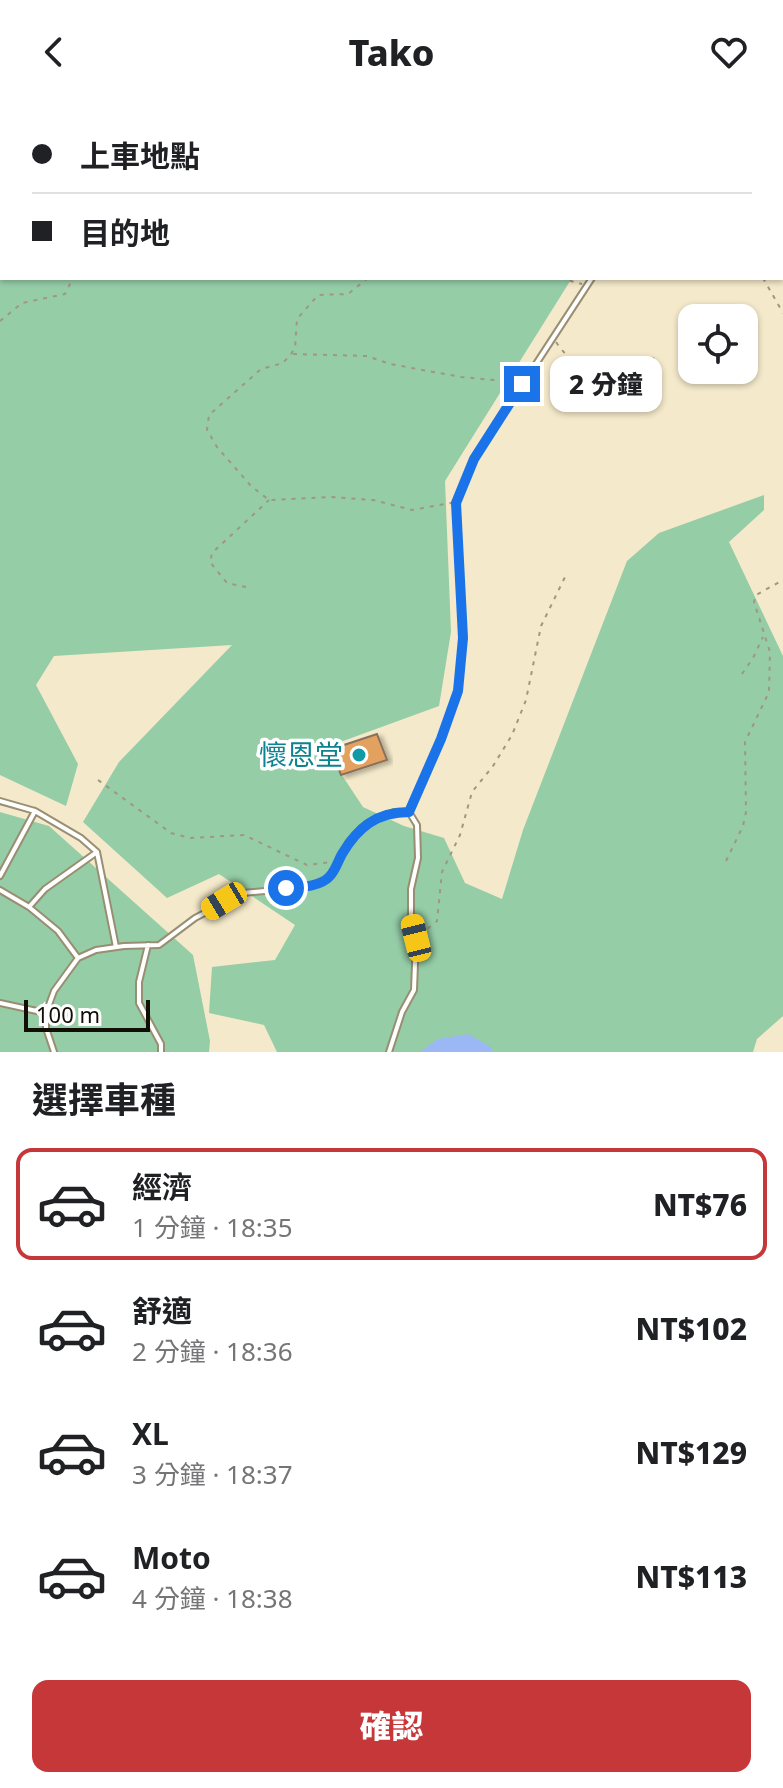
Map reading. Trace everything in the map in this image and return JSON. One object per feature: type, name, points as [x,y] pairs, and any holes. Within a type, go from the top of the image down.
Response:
[{"type":"lane","points":[[409,812],[458,691],[463,638],[456,503],[474,459],[591,280]]},
{"type":"lane","points":[[0,801],[35,811],[81,838],[97,852],[116,947]]},
{"type":"lane","points":[[0,876],[35,811]]},
{"type":"lane","points":[[54,1052],[46,1028],[46,1013],[54,991],[78,958],[96,950],[159,945],[195,918],[243,893],[307,887],[329,878],[350,840],[366,824],[394,812],[409,812]]},
{"type":"lane","points":[[389,1052],[402,1012],[414,990],[416,938],[411,916],[411,889],[418,858],[417,825],[409,812]]},
{"type":"lane","points":[[29,907],[45,889],[97,852]]},
{"type":"lane","points":[[0,890],[29,907],[58,931],[78,958]]},
{"type":"lane","points":[[148,945],[139,982],[139,1003],[161,1044],[161,1052]]},
{"type":"lane","points":[[0,1003],[46,1013]]},
{"type":"path","points":[[0,321],[22,303],[65,294],[72,280]]},
{"type":"path","points":[[269,500],[251,486],[217,447],[207,430],[209,415],[261,369],[283,363],[295,348],[297,319],[318,295],[348,294],[366,280]]},
{"type":"path","points":[[568,280],[588,285]]},
{"type":"path","points":[[764,280],[783,313]]},
{"type":"path","points":[[553,338],[565,355],[581,368],[596,374],[607,368],[637,367],[656,357]]},
{"type":"path","points":[[291,354],[367,356],[390,364],[461,377],[502,379],[522,384]]},
{"type":"path","points":[[246,587],[227,583],[210,562],[212,553],[269,500],[331,497],[373,500],[412,510],[456,503]]},
{"type":"path","points":[[416,938],[437,921],[442,872],[460,835],[472,792],[512,735],[526,700],[541,626],[567,573]]},
{"type":"path","points":[[726,861],[743,826],[746,812],[745,742],[769,692],[770,652],[754,602],[756,595],[783,580]]},
{"type":"path","points":[[742,674],[764,634]]},
{"type":"path","points":[[98,780],[171,833],[190,838],[244,835],[307,865],[337,862]]},
{"type":"green space","points":[[0,280],[571,280],[445,481],[451,632],[439,706],[324,748],[363,807],[404,826],[444,838],[465,883],[502,899],[523,830],[627,561],[659,533],[764,495],[764,510],[729,542],[783,656],[783,1016],[757,1039],[753,1052],[277,1052],[264,1025],[209,1013],[212,967],[275,960],[295,925],[219,874],[167,898],[83,822],[119,762],[232,645],[54,656],[36,685],[78,764],[66,806],[0,775]]},
{"type":"green space","points":[[0,812],[49,826],[193,955],[210,1041],[209,1052],[0,1052]]},
{"type":"water","points":[[468,1034],[491,1047],[491,1052],[420,1052],[438,1039]]},
{"type":"building","name":"懷恩堂","points":[[377,734],[387,760],[341,775],[332,749]]},
{"type":"place","name":"懷恩堂","points":[[359,755]]},
{"type":"route","points":[[286,888],[307,887],[329,878],[350,840],[366,824],[383,815],[409,812],[417,796],[458,691],[463,638],[456,503],[474,459],[522,384]]}]
